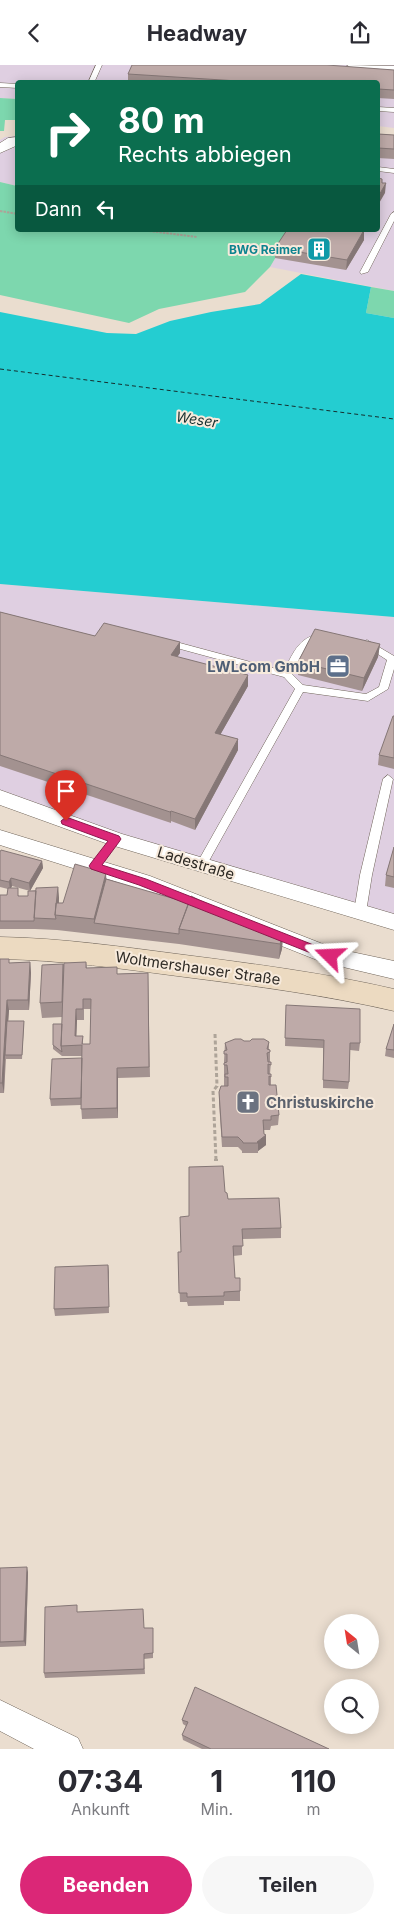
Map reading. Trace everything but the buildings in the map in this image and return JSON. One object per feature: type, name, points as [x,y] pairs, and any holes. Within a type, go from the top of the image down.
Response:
[{"type":"street","points":[[0,149],[15,141]]},
{"type":"street","name":"Ladestraße","points":[[0,797],[116,839],[394,922]]},
{"type":"street","points":[[0,837],[142,882],[330,956],[394,971]]},
{"type":"street","points":[[94,866],[116,839]]},
{"type":"street","name":"Woltmershauser Straße","points":[[0,948],[82,953],[193,967],[347,988],[394,1000]]},
{"type":"street","points":[[0,1715],[67,1749]]},
{"type":"lane","points":[[92,80],[99,65]]},
{"type":"lane","points":[[350,65],[394,68]]},
{"type":"lane","points":[[0,85],[15,86]]},
{"type":"lane","points":[[380,109],[394,110]]},
{"type":"lane","points":[[380,169],[394,171]]},
{"type":"lane","points":[[364,272],[394,214]]},
{"type":"lane","points":[[287,675],[305,641],[315,636],[337,637]]},
{"type":"lane","points":[[154,639],[287,675],[300,687],[368,698],[383,689],[392,659],[365,642],[355,640]]},
{"type":"lane","points":[[201,865],[300,687]]},
{"type":"lane","points":[[360,912],[366,875],[388,779]]},
{"type":"path","points":[[0,211],[15,214]]},
{"type":"path","points":[[158,232],[197,237]]},
{"type":"path","points":[[215,1034],[217,1086],[213,1091],[216,1161]]},
{"type":"shaded area","points":[[0,65],[394,65],[394,128],[380,126],[380,80],[15,80],[15,99],[0,98]]},
{"type":"shaded area","points":[[380,135],[394,136],[394,291],[270,267],[291,232],[380,232]]},
{"type":"shaded area","points":[[15,136],[15,186],[0,182],[0,140],[5,137]]},
{"type":"shaded area","points":[[0,584],[394,617],[394,928],[0,803]]},
{"type":"green space","points":[[0,98],[15,99],[15,120],[5,120],[4,131],[0,131]]},
{"type":"green space","points":[[0,182],[15,186],[15,232],[291,232],[270,267],[245,292],[159,309],[129,323],[0,295]]},
{"type":"green space","points":[[371,287],[394,291],[394,318],[366,313]]},
{"type":"water","name":"Weser","points":[[301,274],[371,287],[366,313],[394,318],[394,617],[0,584],[0,312],[107,333],[136,334],[170,321],[260,304]]},
{"type":"ferry route","points":[[0,369],[394,419]]},
{"type":"place","name":"BWG Reimer","points":[[319,249]]},
{"type":"place","name":"LWLcom GmbH","points":[[338,666]]},
{"type":"place","name":"Christuskirche","points":[[248,1102]]},
{"type":"route","points":[[66,821],[116,839],[94,866],[142,882],[330,956]]}]
